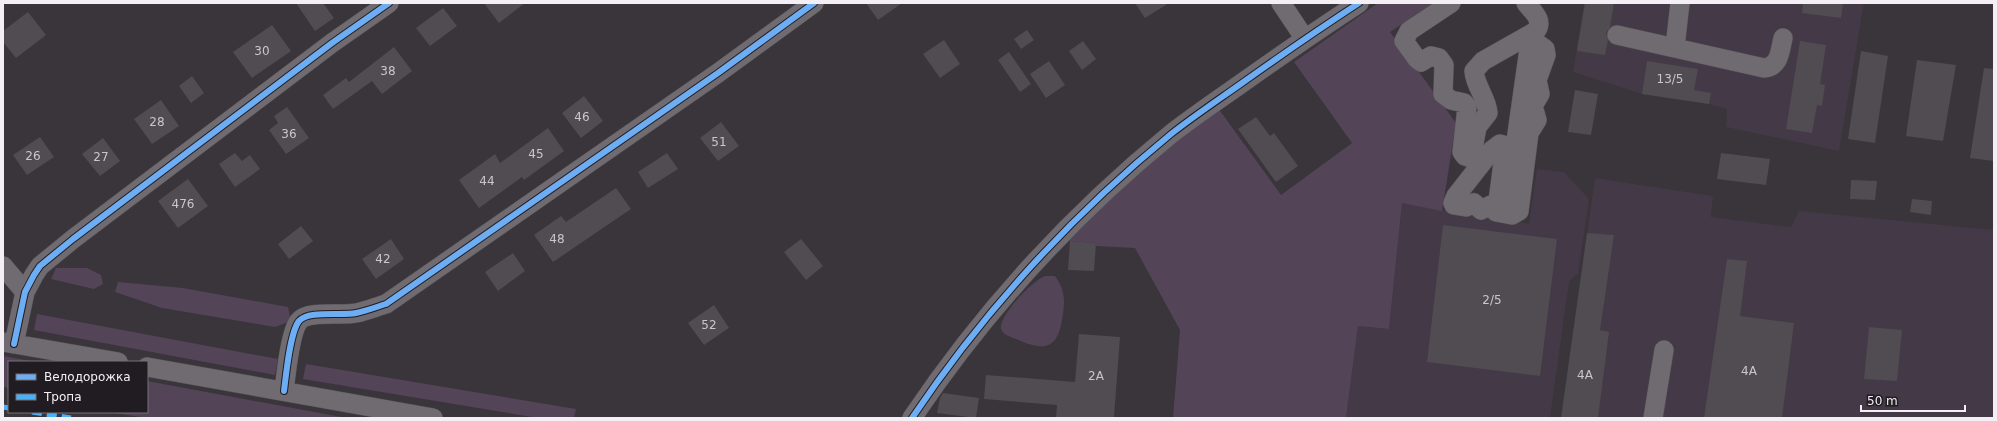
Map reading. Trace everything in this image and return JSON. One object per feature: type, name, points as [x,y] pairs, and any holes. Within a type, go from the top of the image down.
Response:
[{"type":"street","points":[[112,361],[8,343],[25,292],[40,266],[73,239],[332,43],[389,3]]},
{"type":"street","points":[[284,391],[294,330],[299,320],[305,316],[355,314],[386,304],[718,73],[814,3]]},
{"type":"street","points":[[1281,3],[1306,39]]},
{"type":"street","points":[[912,418],[986,316],[1052,244],[1113,184],[1172,133],[1359,3]]},
{"type":"street","points":[[1451,3],[1408,31],[1404,41],[1417,59],[1421,62],[1431,56],[1438,58],[1444,65],[1443,94],[1451,100],[1464,102],[1467,107],[1462,152],[1468,157],[1472,154],[1477,127],[1488,113],[1488,107],[1474,78],[1474,71],[1483,61],[1536,31],[1539,26],[1539,20],[1526,3]]},
{"type":"street","points":[[1675,47],[1680,3]]},
{"type":"street","points":[[1617,35],[1764,68],[1771,68],[1779,56],[1782,38]]},
{"type":"street","points":[[1538,44],[1542,46],[1546,55],[1537,80],[1540,94],[1533,106],[1537,120],[1529,133],[1519,211],[1515,215],[1499,213],[1496,212],[1492,205],[1481,210],[1474,203],[1466,207],[1459,207],[1453,203],[1456,196],[1492,150],[1500,144],[1505,148],[1498,201],[1501,208],[1507,206],[1512,172],[1518,158],[1516,141],[1529,49],[1533,45],[1538,44]]},
{"type":"street","points":[[3,266],[25,292]]},
{"type":"street","points":[[1654,418],[1664,350]]},
{"type":"street","points":[[148,367],[433,418]]},
{"type":"shaded area","points":[[1378,3],[1433,3],[1390,32],[1456,123],[1442,211],[1402,203],[1389,329],[1358,326],[1346,418],[1173,418],[1180,330],[1135,248],[1096,246],[1096,243],[1069,241],[1078,228],[1147,160],[1218,108],[1281,195],[1352,143],[1294,62]]},
{"type":"shaded area","points":[[1584,3],[1864,3],[1839,151],[1726,127],[1727,109],[1709,104],[1642,94],[1573,72]]},
{"type":"shaded area","points":[[1537,169],[1564,172],[1589,199],[1578,274],[1569,282],[1550,418],[1346,418],[1358,326],[1389,329],[1402,203],[1529,224]]},
{"type":"shaded area","points":[[1595,178],[1713,196],[1711,217],[1791,227],[1799,211],[1994,230],[1994,418],[1561,418]]},
{"type":"shaded area","points":[[56,268],[87,268],[101,275],[103,284],[94,289],[51,279]]},
{"type":"shaded area","points":[[1045,276],[1055,276],[1059,281],[1064,297],[1060,330],[1056,338],[1052,343],[1046,346],[1040,346],[1025,343],[1005,334],[1001,329],[1002,323],[1010,308],[1025,291]]},
{"type":"shaded area","points":[[118,282],[183,288],[288,307],[291,321],[275,327],[162,308],[115,292]]},
{"type":"shaded area","points":[[37,314],[278,359],[275,375],[34,330]]},
{"type":"shaded area","points":[[3,356],[30,361],[8,361],[8,388],[3,387]]},
{"type":"shaded area","points":[[306,364],[576,409],[574,418],[538,418],[303,379]]},
{"type":"shaded area","points":[[148,381],[347,418],[148,418],[113,413],[148,413]]},
{"type":"building","points":[[296,3],[323,3],[334,18],[315,31]]},
{"type":"building","points":[[484,3],[525,3],[499,23]]},
{"type":"building","points":[[866,3],[902,3],[878,20]]},
{"type":"building","points":[[1135,3],[1169,3],[1145,18]]},
{"type":"building","points":[[1585,3],[1614,3],[1610,27],[1606,33],[1608,40],[1605,55],[1577,51]]},
{"type":"building","points":[[1803,3],[1843,3],[1841,18],[1802,13]]},
{"type":"building","points":[[443,8],[457,26],[430,46],[416,28]]},
{"type":"building","points":[[28,12],[46,35],[16,58],[3,42],[3,31]]},
{"type":"building","points":[[272,25],[291,51],[252,78],[233,52]]},
{"type":"building","points":[[1027,30],[1034,40],[1021,49],[1014,39]]},
{"type":"building","points":[[944,40],[960,64],[940,78],[923,54]]},
{"type":"building","points":[[1083,41],[1096,59],[1082,70],[1069,51]]},
{"type":"building","points":[[1800,41],[1826,45],[1820,84],[1825,85],[1822,106],[1817,105],[1812,133],[1786,129]]},
{"type":"building","points":[[394,47],[412,71],[382,94],[372,81],[333,109],[323,95],[346,78],[349,82]]},
{"type":"building","points":[[1861,51],[1888,56],[1875,143],[1848,139]]},
{"type":"building","points":[[1009,52],[1031,84],[1020,92],[998,60]]},
{"type":"building","points":[[1917,60],[1956,65],[1943,141],[1906,136]]},
{"type":"building","points":[[1049,61],[1065,85],[1046,98],[1030,74]]},
{"type":"building","points":[[1647,61],[1698,69],[1694,90],[1711,93],[1709,104],[1642,94]]},
{"type":"building","points":[[1984,68],[1994,69],[1994,161],[1970,158]]},
{"type":"building","points":[[192,76],[204,93],[191,103],[179,86]]},
{"type":"building","points":[[1575,90],[1598,94],[1591,135],[1568,132]]},
{"type":"building","points":[[584,96],[603,121],[581,138],[562,113]]},
{"type":"building","points":[[161,100],[179,126],[152,144],[134,119]]},
{"type":"building","points":[[287,107],[309,138],[286,154],[269,130],[278,123],[274,116]]},
{"type":"building","points":[[1256,117],[1270,136],[1274,133],[1298,166],[1276,182],[1238,129]]},
{"type":"building","points":[[721,122],[739,146],[718,161],[700,138]]},
{"type":"building","points":[[548,128],[564,151],[524,180],[522,177],[479,208],[459,180],[495,154],[500,163]]},
{"type":"building","points":[[40,137],[54,157],[27,175],[13,155]]},
{"type":"building","points":[[103,138],[120,161],[100,176],[82,154]]},
{"type":"building","points":[[235,153],[242,161],[250,155],[260,169],[235,187],[219,164]]},
{"type":"building","points":[[667,153],[678,169],[648,188],[638,172]]},
{"type":"building","points":[[1721,153],[1770,159],[1766,185],[1717,179]]},
{"type":"building","points":[[188,179],[208,206],[178,228],[158,201]]},
{"type":"building","points":[[1851,180],[1877,181],[1875,200],[1850,199]]},
{"type":"building","points":[[616,188],[631,209],[553,262],[534,235],[561,216],[566,222]]},
{"type":"building","points":[[1912,199],[1932,201],[1931,215],[1910,212]]},
{"type":"building","points":[[1443,225],[1557,239],[1540,376],[1427,362]]},
{"type":"building","points":[[301,226],[313,241],[289,259],[278,244]]},
{"type":"building","points":[[1587,233],[1614,235],[1600,330],[1609,332],[1598,418],[1561,418]]},
{"type":"building","points":[[391,239],[404,259],[376,279],[362,259]]},
{"type":"building","points":[[801,239],[823,266],[806,280],[784,252]]},
{"type":"building","points":[[1070,241],[1096,243],[1094,271],[1068,270]]},
{"type":"building","points":[[513,253],[525,271],[498,291],[485,272]]},
{"type":"building","points":[[1727,259],[1747,261],[1740,316],[1794,323],[1782,418],[1704,418]]},
{"type":"building","points":[[714,305],[729,328],[704,345],[688,323]]},
{"type":"building","points":[[1869,327],[1902,330],[1897,381],[1864,379]]},
{"type":"building","points":[[1079,334],[1120,337],[1114,417],[1056,418],[1057,405],[984,399],[986,375],[1075,382]]},
{"type":"building","points":[[943,393],[979,398],[976,418],[937,413],[940,398]]},
{"type":"marked path","points":[[3,407],[8,408]]},
{"type":"marked path","points":[[38,413],[71,418]]},
{"type":"cycle path","points":[[14,344],[25,292],[40,266],[73,239],[332,43],[389,3]]},
{"type":"cycle path","points":[[284,391],[293,334],[299,321],[303,318],[317,314],[356,313],[386,304],[718,73],[814,3]]},
{"type":"cycle path","points":[[912,418],[940,378],[999,302],[1065,231],[1134,165],[1171,134],[1206,108],[1359,3]]}]
